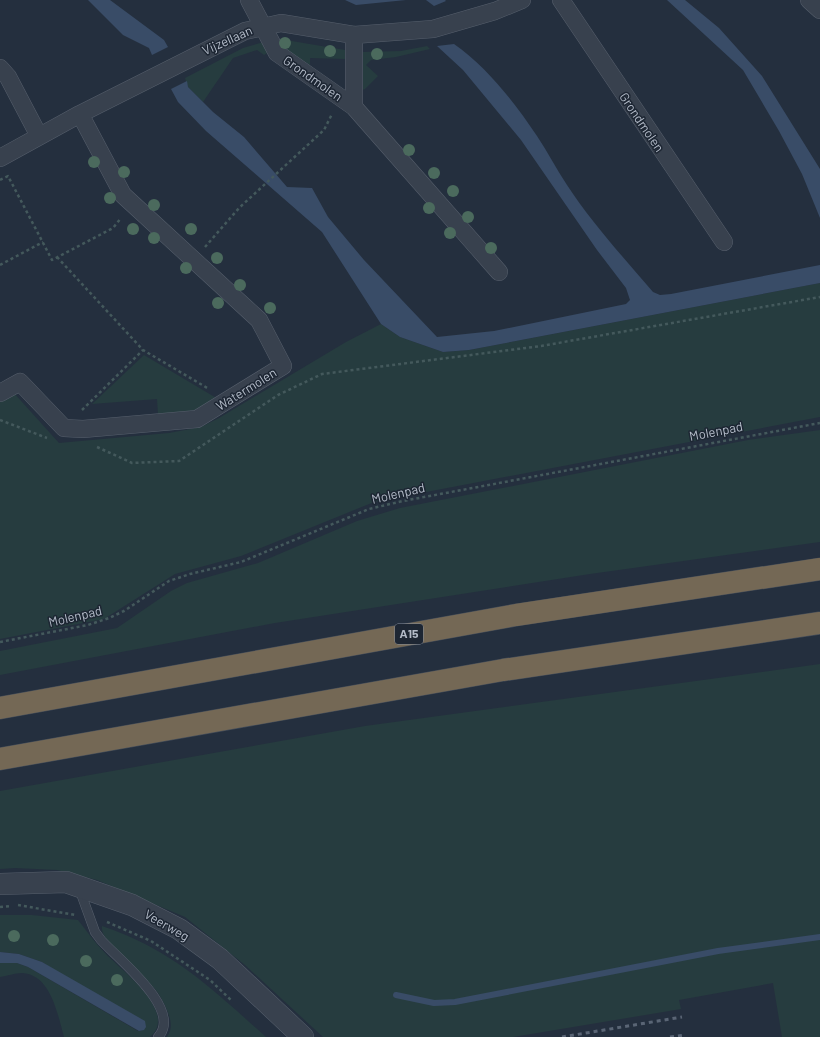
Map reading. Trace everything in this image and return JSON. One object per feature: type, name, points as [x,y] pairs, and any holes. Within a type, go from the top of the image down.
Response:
[{"type":"highway","name":"A15","points":[[0,708],[516,615],[820,569]]},
{"type":"highway","points":[[0,759],[503,670],[820,623]]},
{"type":"street","name":"Grondmolen","points":[[249,0],[277,53],[348,102],[500,272]]},
{"type":"street","name":"Vijzellaan","points":[[0,158],[80,114],[238,33],[262,26],[281,23],[354,35],[433,29],[491,6],[522,0]]},
{"type":"street","name":"Grondmolen","points":[[561,0],[724,242]]},
{"type":"street","points":[[809,0],[820,10]]},
{"type":"street","name":"Grondmolen","points":[[348,102],[354,35]]},
{"type":"street","points":[[0,68],[8,77],[39,136]]},
{"type":"street","name":"Watermolen","points":[[64,428],[83,429],[198,419],[283,366],[259,320],[123,195],[80,114]]},
{"type":"street","points":[[0,393],[20,382],[64,428]]},
{"type":"street","name":"Veerweg","points":[[0,884],[66,882],[132,905],[179,929],[220,959],[303,1037]]},
{"type":"lane","points":[[78,886],[89,918],[100,940],[146,987],[157,1001],[162,1012],[164,1024],[158,1037]]},
{"type":"path","points":[[194,259],[239,208],[275,173],[324,130],[348,102]]},
{"type":"path","points":[[0,180],[8,176],[52,260],[113,228],[133,204]]},
{"type":"path","points":[[0,265],[43,242]]},
{"type":"path","points":[[56,257],[143,350],[228,401]]},
{"type":"path","points":[[95,447],[132,463],[179,461],[278,395],[322,374],[541,346],[820,297]]},
{"type":"path","points":[[64,428],[143,350]]},
{"type":"path","points":[[0,420],[49,438]]},
{"type":"path","name":"Molenpad","points":[[0,642],[88,625],[110,618],[124,611],[169,581],[190,574],[241,562],[369,509],[426,496],[820,423]]},
{"type":"path","name":"Veerweg","points":[[0,907],[17,905],[105,921],[151,941],[210,980],[238,1006]]},
{"type":"green space","points":[[280,39],[345,50],[345,59],[310,58],[310,65],[280,46],[278,41]]},
{"type":"green space","points":[[267,41],[269,52],[264,55],[257,50],[233,58],[203,102],[188,87],[185,78],[243,48]]},
{"type":"green space","points":[[427,46],[430,49],[396,57],[371,60],[366,65],[378,76],[365,89],[360,91],[361,52],[401,51]]},
{"type":"green space","points":[[820,283],[820,417],[374,502],[241,556],[175,574],[104,619],[0,639],[0,399],[13,392],[59,443],[169,433],[201,427],[219,418],[346,342],[381,324],[400,337],[443,352],[469,350]]},
{"type":"green space","points":[[144,355],[218,399],[199,410],[158,414],[157,399],[92,404]]},
{"type":"green space","points":[[820,430],[820,542],[590,574],[275,623],[0,675],[0,651],[117,628],[171,591],[187,583],[258,563],[357,521],[400,508],[748,440]]},
{"type":"green space","points":[[820,664],[820,1037],[782,1037],[773,983],[679,1000],[681,1009],[513,1037],[323,1037],[245,965],[185,917],[97,880],[57,870],[15,868],[0,869],[0,791],[365,726]]},
{"type":"green space","points":[[0,915],[32,915],[78,920],[101,949],[134,980],[153,1004],[157,1016],[157,1027],[150,1037],[64,1037],[52,998],[40,980],[32,975],[22,973],[0,977],[0,963],[17,963],[28,967],[138,1031],[142,1031],[42,962],[19,954],[0,952]]},
{"type":"green space","points":[[102,926],[150,947],[171,959],[209,987],[266,1037],[167,1037],[171,1027],[170,1021],[167,1010],[160,996],[155,989],[107,941],[103,933]]},
{"type":"water","points":[[88,0],[110,0],[164,40],[168,47],[152,55],[149,48],[123,35]]},
{"type":"water","points":[[345,0],[406,0],[356,5]]},
{"type":"water","points":[[426,0],[445,0],[446,1],[434,6]]},
{"type":"water","points":[[667,0],[685,0],[719,28],[762,76],[820,169],[820,218],[802,174],[779,131],[743,70]]},
{"type":"water","points":[[454,44],[478,64],[510,98],[537,136],[563,179],[587,213],[653,292],[660,295],[671,294],[820,265],[820,283],[469,350],[443,352],[400,337],[381,324],[322,232],[206,131],[178,102],[171,89],[187,81],[188,87],[213,112],[244,137],[287,187],[312,188],[328,217],[364,260],[437,337],[494,331],[626,304],[630,300],[626,288],[597,250],[521,140],[463,70],[437,46]]},
{"type":"water","points":[[0,952],[19,954],[42,962],[145,1021],[146,1027],[144,1030],[139,1031],[28,967],[17,963],[0,963]]},
{"type":"waterway","points":[[396,995],[434,1003],[455,1002],[718,951],[820,937]]},
{"type":"railway","points":[[562,1037],[682,1017]]},
{"type":"railway","points":[[670,1037],[685,1035]]}]
